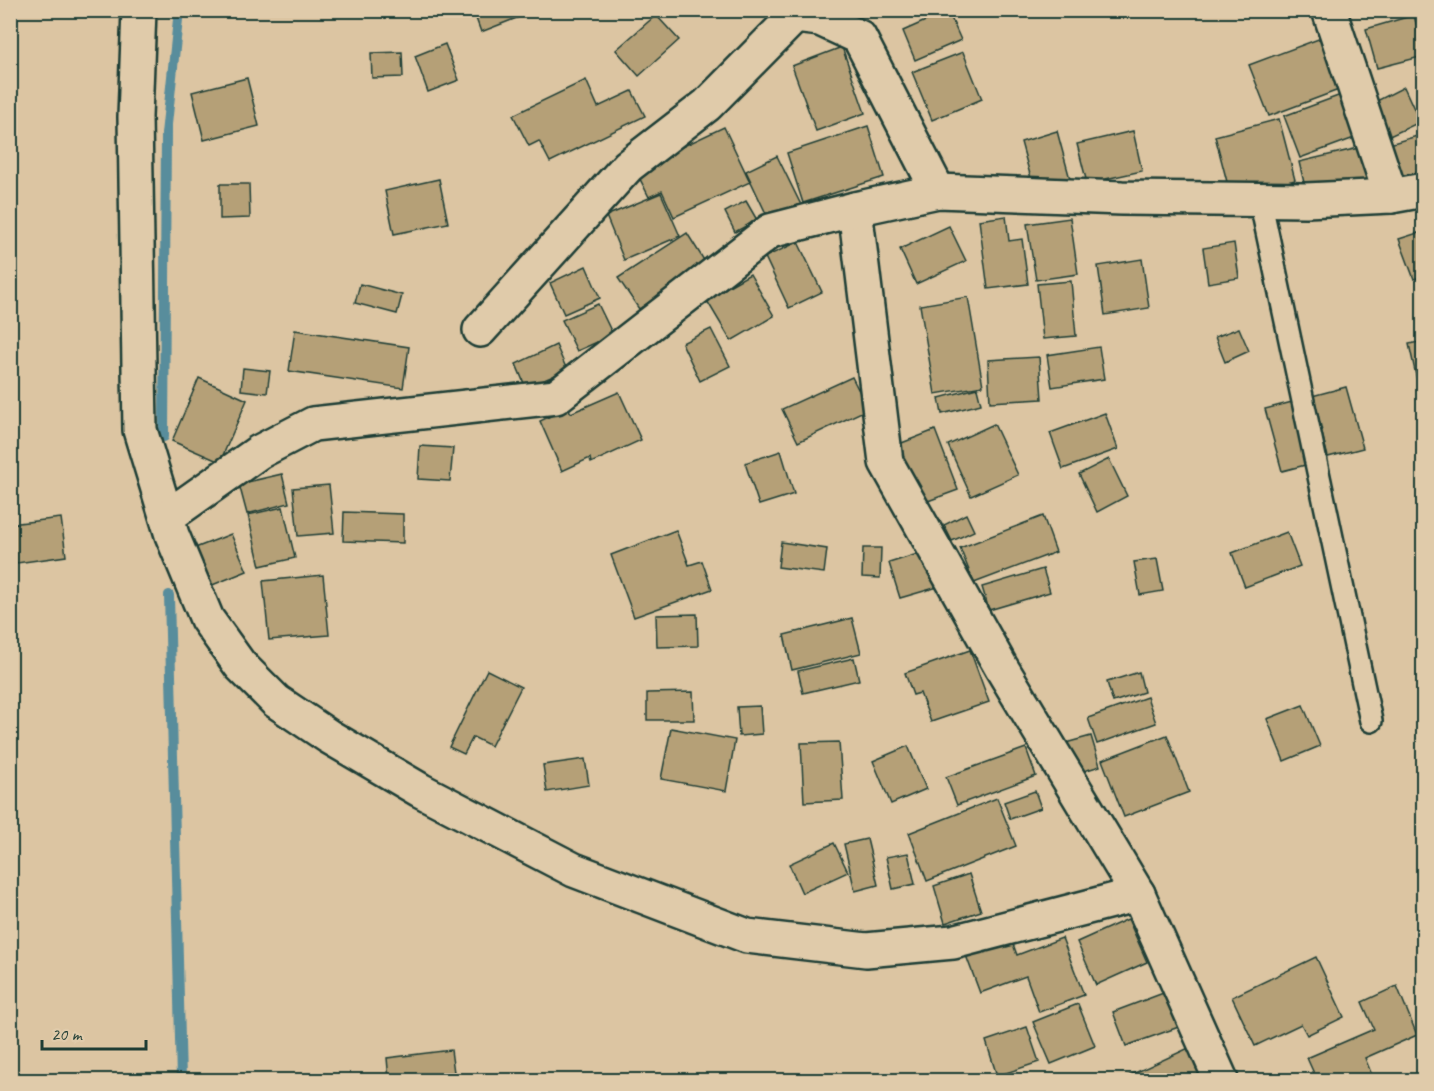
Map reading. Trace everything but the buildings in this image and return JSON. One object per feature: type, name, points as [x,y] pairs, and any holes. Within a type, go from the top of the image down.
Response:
[{"type":"street","points":[[139,10],[135,117],[140,430],[167,517],[207,620],[240,665],[276,701],[327,736],[420,790],[574,870],[747,936],[866,950],[953,942],[1138,894]]},
{"type":"street","points":[[1329,10],[1391,196]]},
{"type":"street","points":[[480,330],[628,166],[707,105],[793,13],[820,19],[859,38],[938,191]]},
{"type":"street","points":[[167,517],[259,452],[313,424],[556,397],[770,231],[938,191],[1260,199],[1391,196],[1424,190]]},
{"type":"street","points":[[855,209],[886,462],[1001,667],[1138,894],[1221,1080]]},
{"type":"lane","points":[[1260,199],[1371,721]]},
{"type":"waterway","points":[[164,437],[166,134],[179,10]]},
{"type":"waterway","points":[[169,595],[181,1080]]}]
